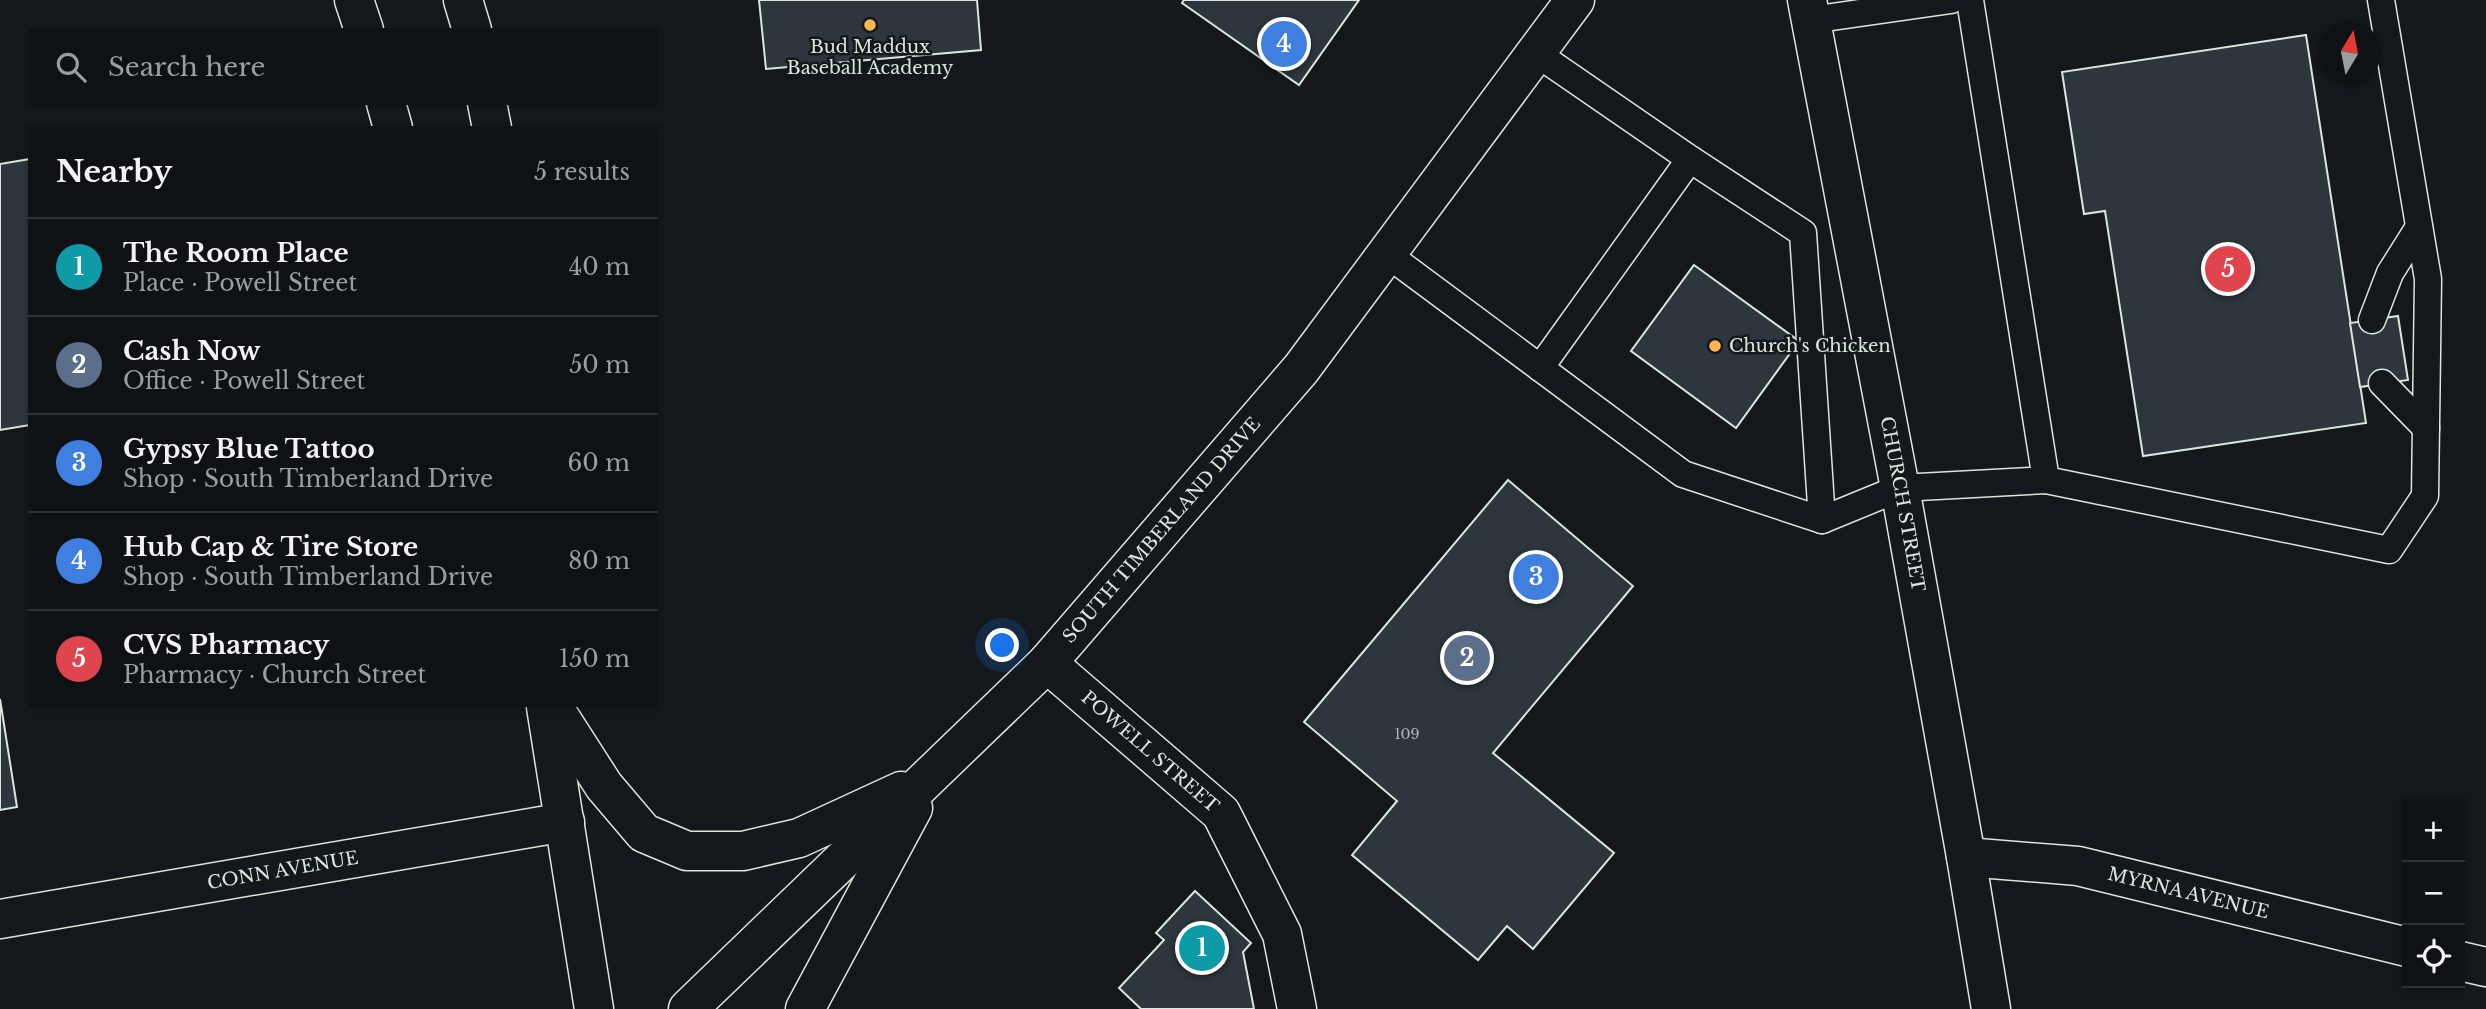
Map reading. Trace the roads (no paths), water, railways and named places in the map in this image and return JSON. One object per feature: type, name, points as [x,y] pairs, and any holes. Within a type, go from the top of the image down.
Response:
[{"type":"main road","points":[[354,0],[363,28]]},
{"type":"main road","points":[[463,0],[471,28]]},
{"type":"main road","name":"SOUTH TIMBERLAND DRIVE","points":[[688,1009],[1047,663],[1301,369],[1575,0]]},
{"type":"main road","name":"CHURCH STREET","points":[[1809,10],[1900,488],[1991,1009]]},
{"type":"main road","points":[[387,105],[392,126]]},
{"type":"main road","points":[[487,105],[492,126]]},
{"type":"main road","name":"POWELL STREET","points":[[1047,663],[1221,813],[1282,934],[1297,1009]]},
{"type":"main road","points":[[545,707],[594,1009]]},
{"type":"main road","points":[[553,707],[604,786],[645,834],[687,851],[743,851],[799,838],[928,778]]},
{"type":"main road","points":[[805,1009],[928,778]]},
{"type":"main road","name":"CONN AVENUE","points":[[0,919],[565,822]]},
{"type":"main road","name":"MYRNA AVENUE","points":[[1966,857],[2078,866],[2402,946]]},
{"type":"main road","points":[[2465,962],[2486,967]]},
{"type":"lane","points":[[1809,10],[1951,0]]},
{"type":"lane","points":[[1970,0],[2046,480]]},
{"type":"lane","points":[[1387,254],[1683,474],[1822,520],[1900,488],[2046,480],[2389,550],[2425,496],[2428,279],[2381,0]]},
{"type":"lane","points":[[1536,53],[1803,233],[1822,520]]},
{"type":"lane","points":[[1540,368],[1690,159]]},
{"type":"lane","points":[[2372,320],[2390,273],[2419,227]]},
{"type":"lane","points":[[2382,383],[2426,428]]},
{"type":"place","name":"Bud Maddux Baseball Academy","points":[[870,25]]},
{"type":"place","name":"Hub Cap & Tire Store","points":[[1284,44]]},
{"type":"place","name":"CVS Pharmacy","points":[[2228,269]]},
{"type":"place","name":"Church's Chicken","points":[[1715,346]]},
{"type":"place","name":"Gypsy Blue Tattoo","points":[[1536,577]]},
{"type":"place","name":"Cash Now","points":[[1467,658]]},
{"type":"place","name":"The Room Place","points":[[1202,948]]}]
